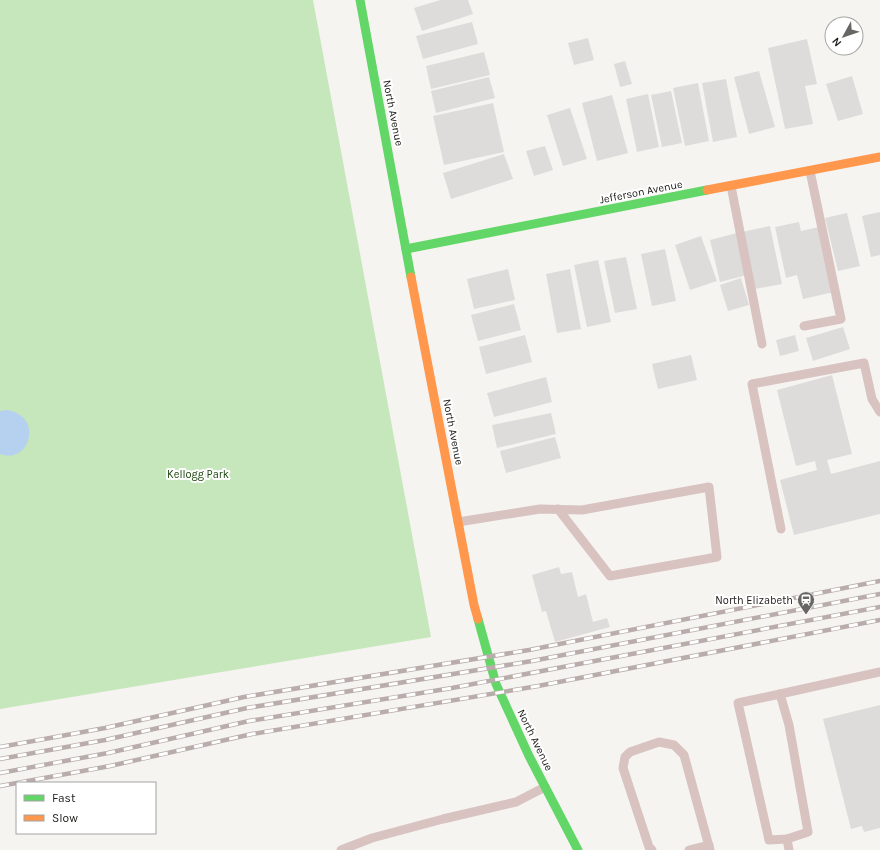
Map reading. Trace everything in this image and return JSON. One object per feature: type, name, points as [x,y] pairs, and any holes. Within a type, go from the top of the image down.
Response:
[{"type":"main road","name":"North Avenue","points":[[360,0],[474,605],[496,684],[529,756],[578,850]]},
{"type":"main road","name":"Jefferson Avenue","points":[[406,249],[880,157]]},
{"type":"lane","points":[[804,326],[841,319],[810,171]]},
{"type":"lane","points":[[731,186],[762,344]]},
{"type":"lane","points":[[781,529],[752,384],[864,363],[872,399],[880,412]]},
{"type":"lane","points":[[458,522],[540,509],[558,509],[582,510],[709,487],[716,557],[610,576],[558,509]]},
{"type":"lane","points":[[780,694],[789,725],[808,832],[787,839],[769,840],[738,703],[880,672]]},
{"type":"lane","points":[[652,850],[649,847],[623,768],[625,757],[630,752],[659,742],[674,746],[684,755],[709,848],[688,850]]},
{"type":"lane","points":[[340,850],[372,838],[443,819],[516,802],[545,787]]},
{"type":"lane","points":[[787,839],[789,850]]},
{"type":"green space","name":"Kellogg Park","points":[[0,0],[313,0],[431,637],[0,709]]},
{"type":"water","points":[[7,410],[19,414],[26,421],[29,429],[29,438],[25,446],[19,453],[10,456],[0,454],[0,411]]},
{"type":"building","points":[[440,0],[468,0],[473,14],[422,31],[414,8]]},
{"type":"building","points":[[472,22],[478,44],[423,59],[416,36]]},
{"type":"building","points":[[588,38],[594,60],[574,65],[568,43]]},
{"type":"building","points":[[807,39],[817,84],[805,86],[813,124],[785,129],[768,48]]},
{"type":"building","points":[[484,52],[490,75],[431,89],[426,66]]},
{"type":"building","points":[[625,61],[632,84],[620,87],[614,64]]},
{"type":"building","points":[[759,71],[775,127],[749,134],[734,77]]},
{"type":"building","points":[[852,76],[863,114],[838,121],[826,84]]},
{"type":"building","points":[[489,77],[495,98],[436,113],[431,91]]},
{"type":"building","points":[[726,79],[737,137],[713,142],[702,83]]},
{"type":"building","points":[[698,83],[709,141],[685,146],[673,88]]},
{"type":"building","points":[[671,91],[682,143],[662,147],[651,95]]},
{"type":"building","points":[[648,94],[659,147],[637,152],[626,99]]},
{"type":"building","points":[[612,95],[628,153],[597,161],[582,103]]},
{"type":"building","points":[[493,103],[504,152],[444,165],[433,116]]},
{"type":"building","points":[[570,108],[587,159],[563,166],[547,115]]},
{"type":"building","points":[[545,146],[553,170],[534,176],[526,151]]},
{"type":"building","points":[[504,154],[513,179],[451,199],[443,173]]},
{"type":"building","points":[[880,212],[880,255],[871,257],[862,216]]},
{"type":"building","points":[[847,213],[860,266],[838,271],[825,218]]},
{"type":"building","points":[[799,222],[801,231],[819,227],[834,292],[803,299],[797,275],[786,278],[775,227]]},
{"type":"building","points":[[770,226],[782,284],[755,289],[742,232]]},
{"type":"building","points":[[737,233],[747,275],[720,282],[710,240]]},
{"type":"building","points":[[701,236],[717,281],[690,290],[675,245]]},
{"type":"building","points":[[665,249],[676,301],[652,306],[641,254]]},
{"type":"building","points":[[626,257],[637,309],[615,313],[604,261]]},
{"type":"building","points":[[598,260],[611,322],[587,327],[574,265]]},
{"type":"building","points":[[508,269],[515,300],[474,309],[467,279]]},
{"type":"building","points":[[570,269],[581,329],[557,333],[546,274]]},
{"type":"building","points":[[741,278],[749,305],[728,311],[720,285]]},
{"type":"building","points":[[514,304],[521,330],[478,341],[471,315]]},
{"type":"building","points":[[843,327],[850,349],[813,361],[806,338]]},
{"type":"building","points":[[525,335],[532,362],[486,374],[479,347]]},
{"type":"building","points":[[795,335],[799,351],[780,356],[776,340]]},
{"type":"building","points":[[691,355],[697,380],[658,389],[652,364]]},
{"type":"building","points":[[832,375],[852,454],[827,460],[831,474],[880,461],[880,514],[794,535],[780,480],[817,470],[815,461],[796,466],[777,390]]},
{"type":"building","points":[[546,377],[552,402],[494,417],[487,393]]},
{"type":"building","points":[[551,413],[556,434],[497,448],[492,425]]},
{"type":"building","points":[[555,437],[561,458],[506,473],[500,451]]},
{"type":"building","points":[[559,567],[561,574],[572,572],[578,597],[586,594],[593,622],[607,618],[610,627],[555,642],[546,611],[542,612],[532,575]]},
{"type":"building","points":[[880,705],[880,828],[864,832],[862,826],[851,829],[823,719]]},
{"type":"railway","points":[[0,747],[105,728],[244,697],[529,650],[880,581]]},
{"type":"railway","points":[[0,759],[105,740],[247,708],[532,661],[880,594]]},
{"type":"railway","points":[[0,773],[108,753],[249,721],[452,688],[880,607]]},
{"type":"railway","points":[[22,782],[110,766],[252,734],[538,686],[880,620]]},
{"type":"railway","points":[[0,786],[16,783]]},
{"type":"traffic: fast","points":[[360,0],[411,277]]},
{"type":"traffic: fast","points":[[406,249],[707,190]]},
{"type":"traffic: fast","points":[[478,619],[496,684],[529,756],[578,850]]},
{"type":"traffic: slow","points":[[707,190],[880,157]]},
{"type":"traffic: slow","points":[[411,277],[474,605],[478,619]]},
{"type":"place","name":"North Elizabeth","points":[[806,615]]}]
